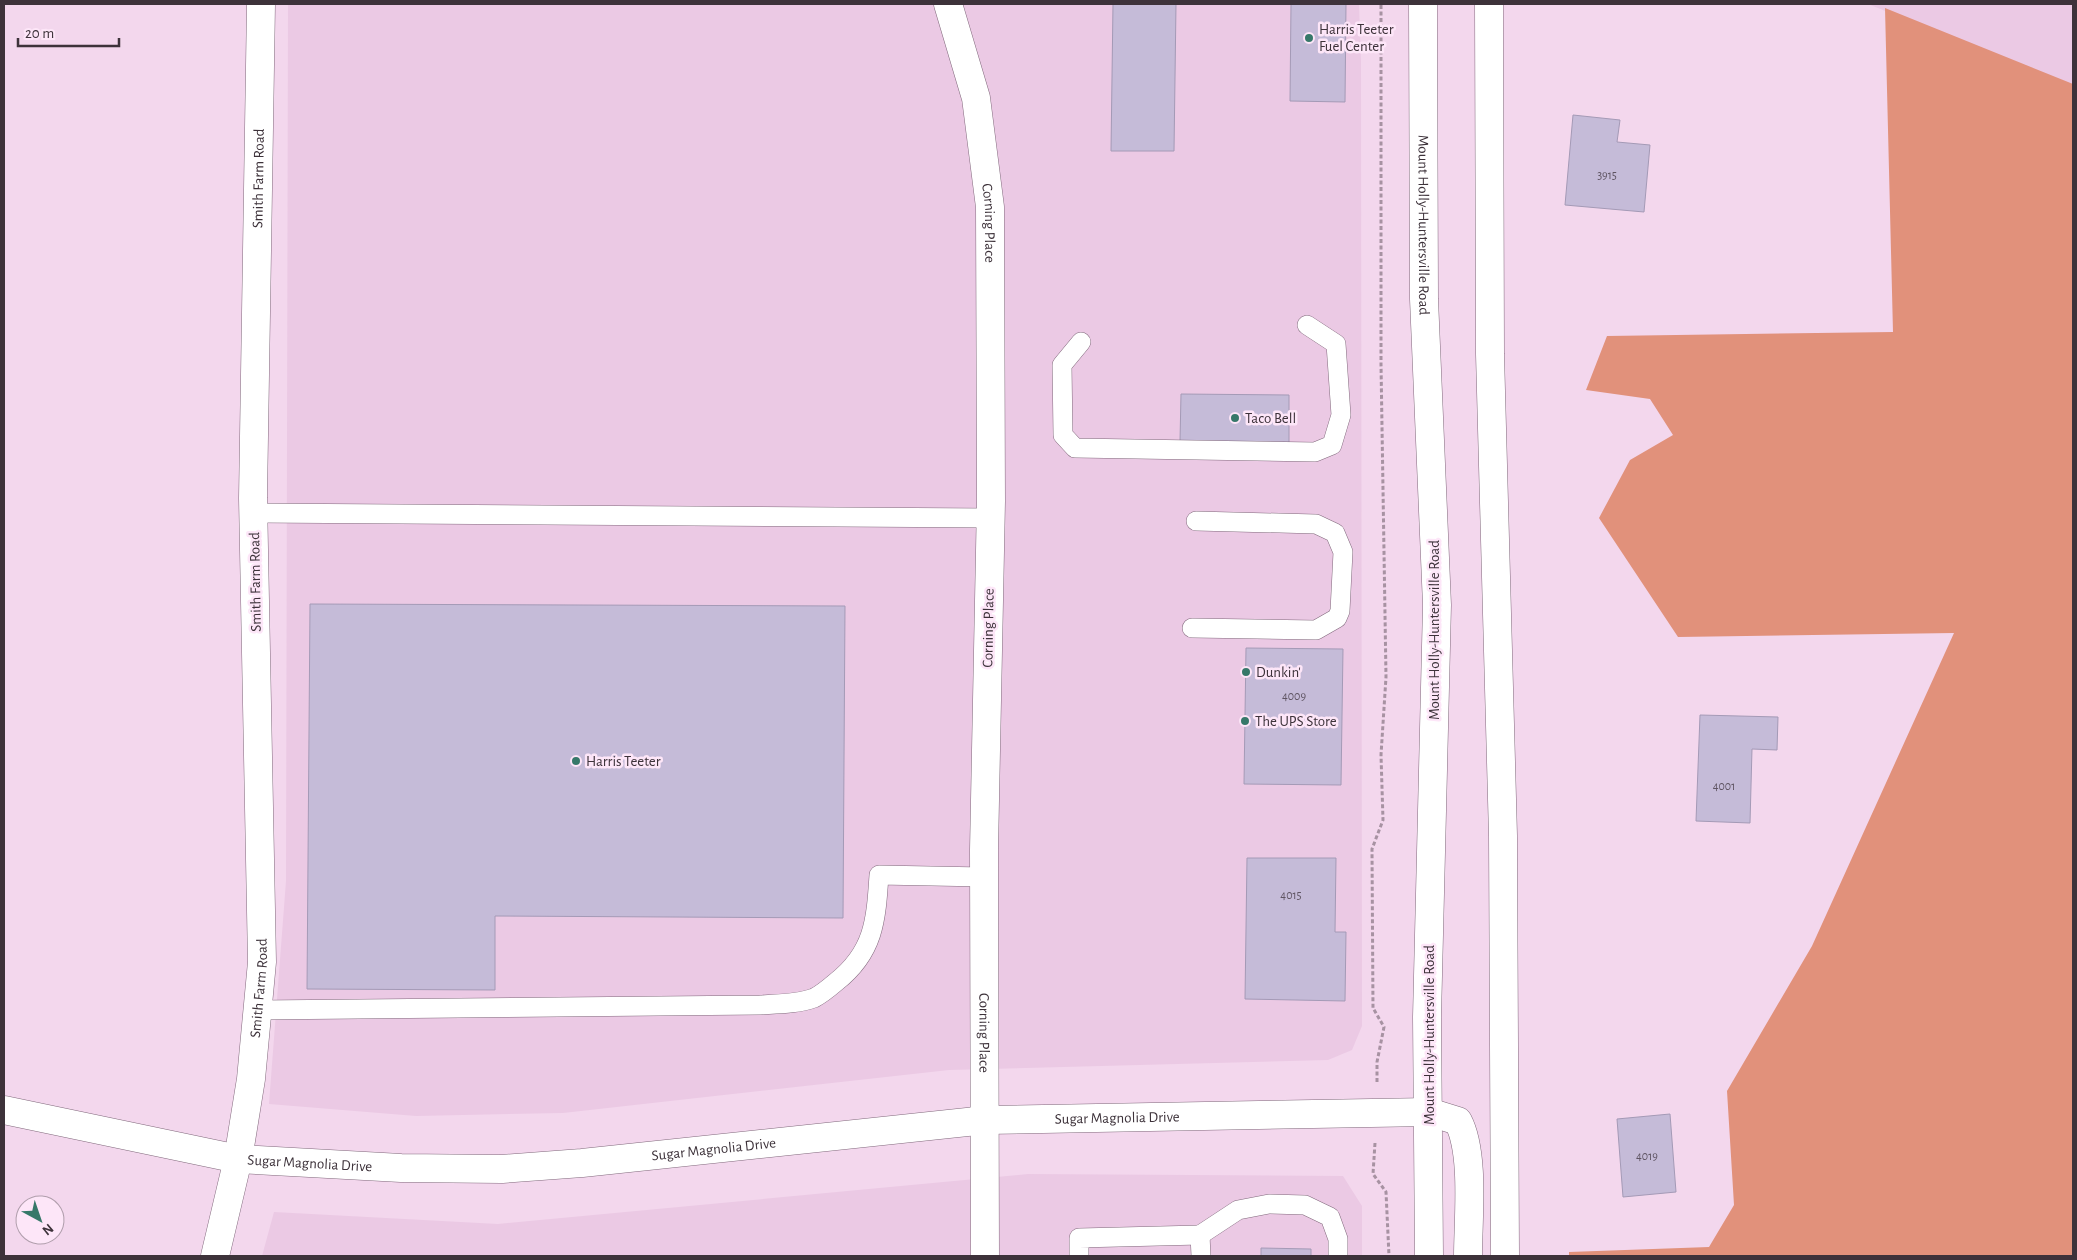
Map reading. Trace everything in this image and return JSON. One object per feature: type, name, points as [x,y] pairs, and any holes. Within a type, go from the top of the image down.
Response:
[{"type":"street","name":"Smith Farm Road","points":[[216,1256],[238,1159],[259,1010],[262,962],[254,513],[261,4]]},
{"type":"street","name":"Corning Place","points":[[948,4],[976,98],[990,207],[990,518],[984,877],[985,1256]]},
{"type":"street","name":"Mount Holly-Huntersville Road","points":[[1423,4],[1424,299],[1436,605],[1427,1017],[1429,1256]]},
{"type":"street","points":[[1489,4],[1490,354],[1503,836],[1505,1256]]},
{"type":"street","name":"Sugar Magnolia Drive","points":[[4,1110],[238,1159],[401,1168],[502,1169],[582,1163],[986,1120],[1429,1112],[1458,1121],[1463,1131],[1468,1162],[1468,1256]]},
{"type":"lane","points":[[1081,342],[1062,365],[1063,435],[1075,448],[1315,452],[1332,445],[1341,415],[1336,344],[1308,325]]},
{"type":"lane","points":[[254,513],[990,518]]},
{"type":"lane","points":[[1192,628],[1316,630],[1337,618],[1340,611],[1343,552],[1335,533],[1316,524],[1196,521]]},
{"type":"lane","points":[[259,1010],[760,1005],[804,1000],[814,998],[827,990],[850,971],[861,958],[875,918],[879,875],[984,877]]},
{"type":"lane","points":[[1079,1256],[1079,1238],[1200,1235],[1238,1210],[1269,1204],[1304,1205],[1330,1217],[1338,1239],[1338,1256]]},
{"type":"lane","points":[[1200,1235],[1201,1256]]},
{"type":"path","points":[[1377,1062],[1384,1027],[1373,1008],[1372,849],[1383,820],[1380,776],[1386,677],[1381,364],[1381,4]]},
{"type":"path","points":[[1374,1155],[1373,1174],[1386,1192],[1389,1256]]},
{"type":"shaded area","points":[[288,4],[1359,4],[1361,62],[1362,1026],[1352,1050],[1328,1060],[949,1070],[563,1113],[416,1116],[269,1104],[286,881]]},
{"type":"shaded area","points":[[1868,4],[2073,4],[2073,87]]},
{"type":"shaded area","points":[[1885,8],[2073,84],[2073,1256],[1569,1256],[1569,1252],[1709,1247],[1734,1205],[1727,1091],[1812,946],[1954,633],[1678,637],[1599,518],[1630,460],[1673,435],[1650,399],[1586,390],[1607,336],[1893,332]]},
{"type":"shaded area","points":[[1028,1174],[1343,1176],[1362,1206],[1362,1256],[262,1256],[274,1212],[498,1224]]},
{"type":"building","points":[[1113,4],[1176,4],[1174,151],[1111,151]]},
{"type":"building","points":[[1291,4],[1346,4],[1345,102],[1290,101]]},
{"type":"building","points":[[1573,115],[1620,120],[1617,142],[1650,145],[1644,212],[1565,205]]},
{"type":"building","name":"Taco Bell","points":[[1181,394],[1289,395],[1289,443],[1180,441]]},
{"type":"building","name":"Harris Teeter","points":[[310,604],[845,606],[843,918],[495,916],[495,990],[307,989]]},
{"type":"building","points":[[1246,648],[1343,649],[1341,785],[1244,784]]},
{"type":"building","points":[[1700,715],[1778,717],[1777,750],[1752,749],[1750,823],[1696,821]]},
{"type":"building","points":[[1247,858],[1336,858],[1335,932],[1346,932],[1345,1001],[1245,999]]},
{"type":"building","points":[[1670,1114],[1676,1192],[1623,1197],[1617,1119]]},
{"type":"building","points":[[1261,1248],[1311,1249],[1311,1256],[1261,1256]]},
{"type":"place","name":"Harris Teeter Fuel Center","points":[[1309,38]]},
{"type":"place","name":"Taco Bell","points":[[1235,418]]},
{"type":"place","name":"Dunkin'","points":[[1246,672]]},
{"type":"place","name":"The UPS Store","points":[[1245,721]]},
{"type":"place","name":"Harris Teeter","points":[[576,761]]}]
